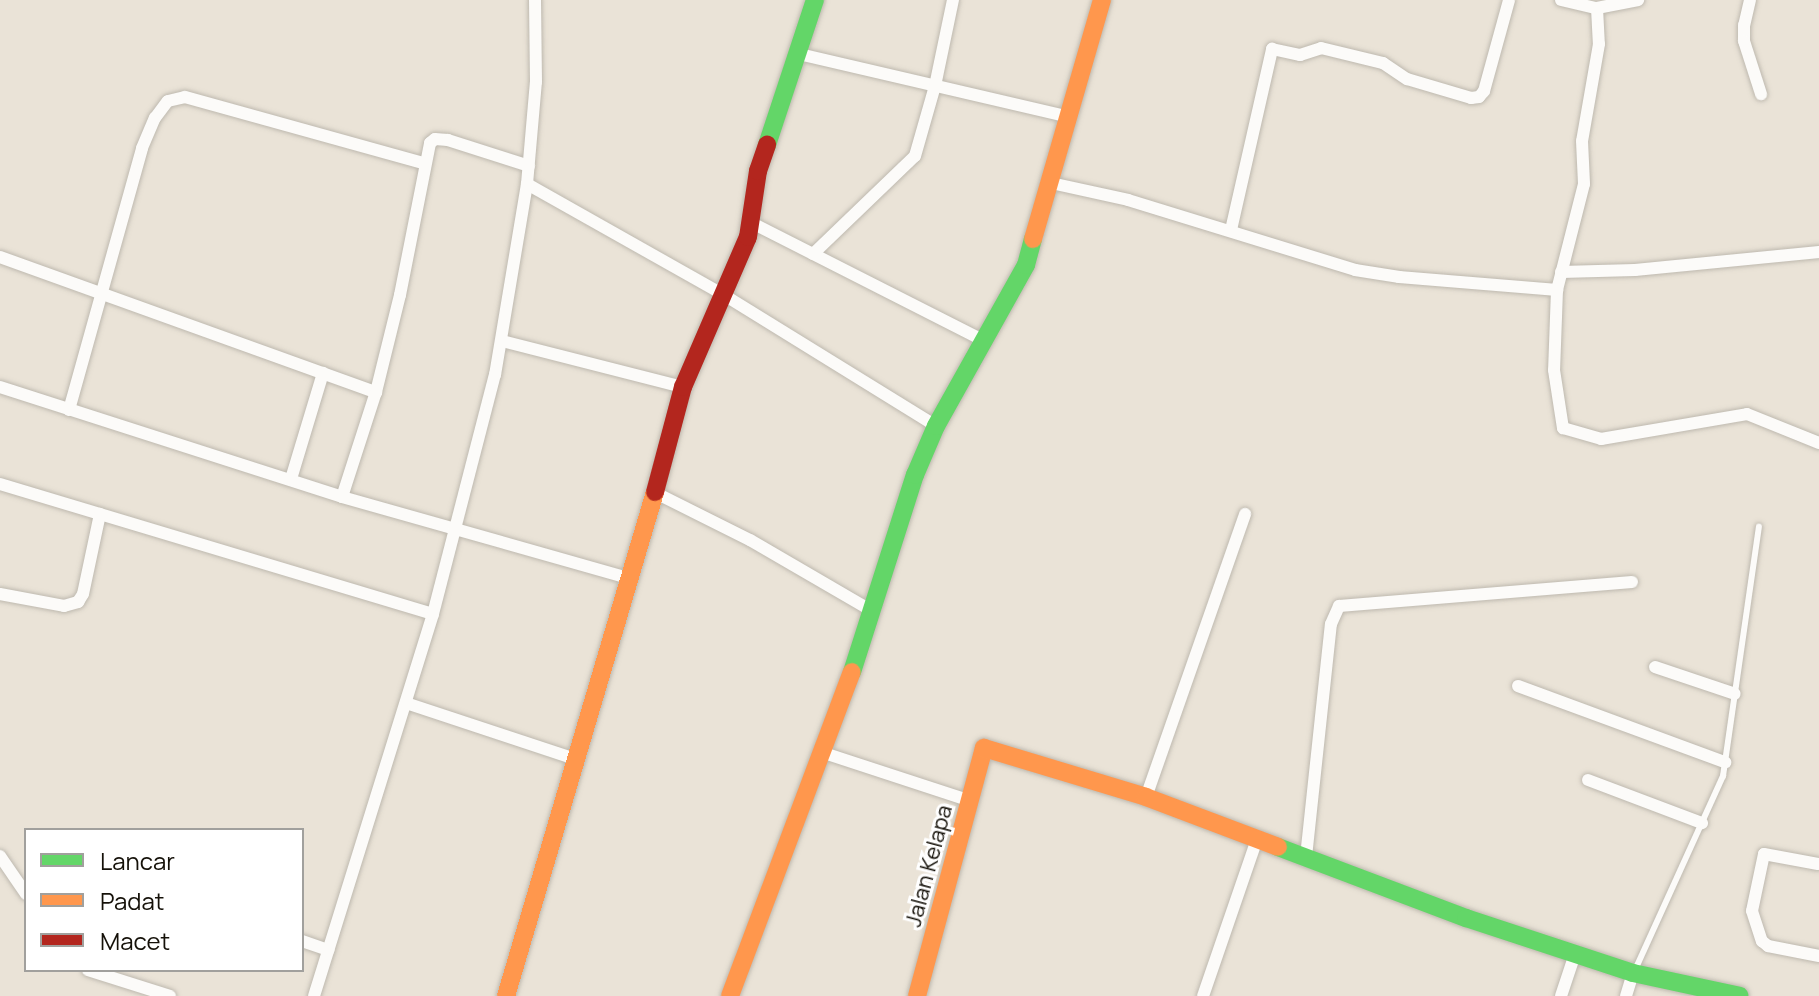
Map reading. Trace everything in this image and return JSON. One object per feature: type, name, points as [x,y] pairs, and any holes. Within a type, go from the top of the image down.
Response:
[{"type":"street","points":[[314,996],[433,614],[492,389],[529,166],[536,82],[535,0]]},
{"type":"street","points":[[506,996],[632,579],[683,387],[752,223],[758,171],[815,0]]},
{"type":"street","points":[[813,254],[915,156],[935,86],[953,0]]},
{"type":"street","points":[[730,996],[872,611],[915,475],[936,426],[1026,265],[1102,0]]},
{"type":"street","points":[[1231,230],[1272,49],[1300,55],[1321,48],[1383,63],[1407,79],[1471,98],[1479,97],[1484,91],[1509,0]]},
{"type":"street","points":[[1561,0],[1597,8],[1638,0]]},
{"type":"street","points":[[1750,0],[1744,41],[1761,94]]},
{"type":"street","points":[[1597,8],[1599,44],[1582,141],[1584,184],[1557,290],[1554,370],[1563,428],[1601,439],[1747,414],[1819,443]]},
{"type":"street","points":[[799,54],[1070,117]]},
{"type":"street","points":[[69,410],[142,148],[155,118],[168,101],[185,97],[423,163]]},
{"type":"street","points":[[342,497],[376,392],[400,295],[423,163],[430,143],[435,139],[529,166]]},
{"type":"street","points":[[1051,183],[1128,200],[1355,270],[1399,277],[1557,290]]},
{"type":"street","points":[[527,184],[724,295],[936,426]]},
{"type":"street","points":[[752,223],[985,341]]},
{"type":"street","points":[[1561,272],[1635,270],[1819,252]]},
{"type":"street","points":[[0,257],[376,392]]},
{"type":"street","points":[[502,341],[683,387]]},
{"type":"street","points":[[291,479],[323,373]]},
{"type":"street","points":[[0,387],[342,497],[632,579]]},
{"type":"street","points":[[0,484],[433,614]]},
{"type":"street","points":[[654,492],[750,540],[872,611]]},
{"type":"street","points":[[0,594],[64,606],[78,602],[83,594],[100,514]]},
{"type":"street","points":[[1245,514],[1146,797],[1575,954],[1633,973],[1740,996]]},
{"type":"street","points":[[1306,857],[1331,624],[1339,606],[1632,582]]},
{"type":"street","points":[[1655,667],[1735,694]]},
{"type":"street","points":[[1518,686],[1725,762]]},
{"type":"street","points":[[406,703],[578,760]]},
{"type":"street","name":"Jalan Kelapa","points":[[917,996],[984,748],[1146,797]]},
{"type":"street","points":[[821,752],[971,801]]},
{"type":"street","points":[[1588,780],[1702,823]]},
{"type":"street","points":[[1203,996],[1257,839]]},
{"type":"street","points":[[1818,864],[1764,854],[1752,911],[1762,941],[1768,946],[1819,956]]},
{"type":"street","points":[[0,856],[24,891]]},
{"type":"street","points":[[304,942],[328,950]]},
{"type":"street","points":[[1561,996],[1575,954]]},
{"type":"street","points":[[94,972],[170,996]]},
{"type":"street","points":[[1626,996],[1633,973]]},
{"type":"lane","points":[[1633,973],[1723,776],[1759,527]]},
{"type":"traffic: fast","points":[[767,145],[815,0]]},
{"type":"traffic: fast","points":[[852,672],[915,475],[936,426],[1026,265],[1033,239]]},
{"type":"traffic: fast","points":[[1278,847],[1466,918],[1633,973],[1740,996]]},
{"type":"traffic: slow","points":[[1033,239],[1102,0]]},
{"type":"traffic: slow","points":[[506,996],[655,492]]},
{"type":"traffic: slow","points":[[730,996],[852,672]]},
{"type":"traffic: slow","points":[[917,996],[984,748],[1146,797],[1278,847]]},
{"type":"traffic: jam","points":[[655,492],[683,387],[748,237],[758,171],[767,145]]}]
